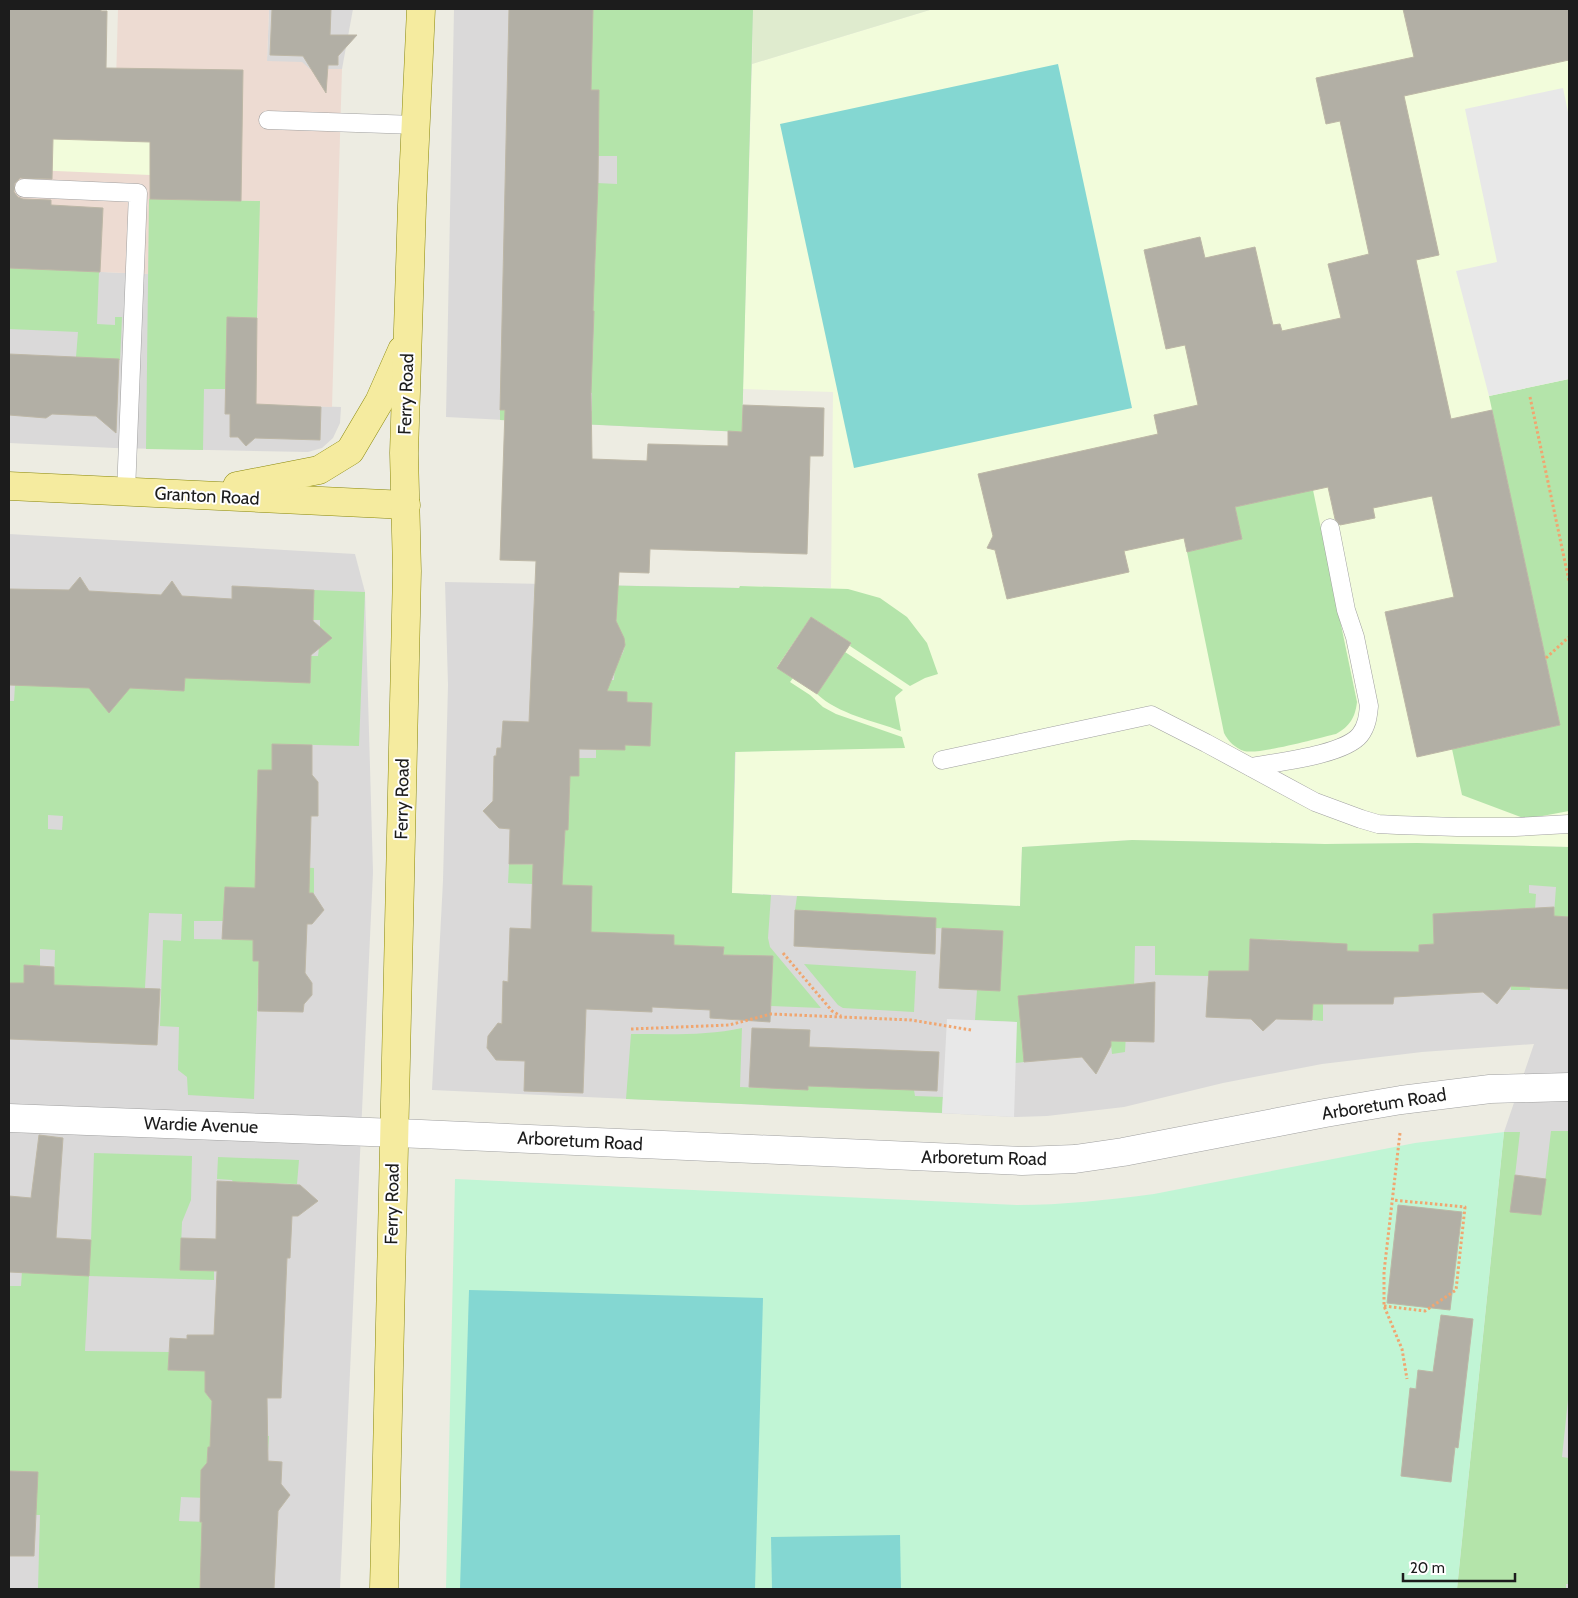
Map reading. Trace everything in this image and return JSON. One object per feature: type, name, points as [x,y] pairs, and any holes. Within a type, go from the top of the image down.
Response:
[{"type":"main road","name":"Ferry Road","points":[[384,1589],[407,571],[404,453],[421,9]]},
{"type":"main road","points":[[192,495],[320,470],[350,451],[379,402],[408,337]]},
{"type":"main road","name":"Granton Road","points":[[9,486],[406,505]]},
{"type":"street","name":"Arboretum Road","points":[[393,1133],[962,1159],[1022,1161],[1076,1159],[1123,1152],[1401,1100],[1490,1089],[1569,1087]]},
{"type":"street","name":"Wardie Avenue","points":[[9,1118],[393,1133]]},
{"type":"lane","points":[[268,120],[416,126]]},
{"type":"lane","points":[[24,188],[138,193],[126,492]]},
{"type":"lane","points":[[1251,767],[1320,754],[1346,746],[1360,735],[1368,718],[1369,706],[1355,637],[1346,610],[1330,528]]},
{"type":"lane","points":[[942,760],[1151,715],[1322,805],[1378,824],[1485,827],[1569,824]]},
{"type":"path","points":[[1530,397],[1569,582]]},
{"type":"path","points":[[1546,658],[1569,638]]},
{"type":"path","points":[[783,953],[832,1011],[844,1017]]},
{"type":"path","points":[[631,1029],[729,1026],[771,1014],[911,1020],[971,1030]]},
{"type":"path","points":[[1401,1100],[1400,1146],[1384,1272],[1384,1306],[1402,1350],[1407,1378]]},
{"type":"path","points":[[1384,1306],[1425,1311],[1456,1290],[1466,1207],[1393,1200]]},
{"type":"shaded area","points":[[118,9],[269,9],[267,61],[302,62],[310,69],[342,69],[332,407],[256,404],[259,201],[150,199],[148,274],[9,268],[9,169],[52,170],[116,82]]},
{"type":"shaded area","points":[[269,9],[353,9],[342,69],[310,69],[267,61]]},
{"type":"shaded area","points":[[454,9],[753,9],[742,432],[446,417]]},
{"type":"shaded area","points":[[753,9],[933,9],[752,64]]},
{"type":"shaded area","points":[[933,9],[1569,9],[1569,847],[1417,843],[1325,844],[1132,840],[1022,847],[1020,906],[732,893],[740,586],[831,588],[833,392],[743,389],[752,64]]},
{"type":"shaded area","points":[[1058,64],[1132,408],[854,468],[780,124]]},
{"type":"shaded area","points":[[9,78],[151,83],[150,175],[9,169]]},
{"type":"shaded area","points":[[1563,88],[1569,117],[1569,379],[1489,396],[1456,271],[1497,262],[1465,109]]},
{"type":"shaded area","points":[[149,199],[258,289],[256,404],[341,407],[340,423],[333,438],[322,448],[308,452],[115,448],[9,443],[9,268],[148,274]]},
{"type":"shaded area","points":[[9,534],[355,554],[365,592],[373,872],[340,1589],[9,1589]]},
{"type":"shaded area","points":[[445,582],[740,588],[732,893],[1020,906],[1022,847],[1569,847],[1569,1589],[1457,1589],[1504,1132],[1534,1044],[1422,1052],[1322,1064],[1223,1083],[1124,1107],[1047,1116],[1014,1117],[432,1090],[443,881],[448,685]]},
{"type":"shaded area","points":[[947,1019],[1017,1022],[1014,1117],[942,1113]]},
{"type":"shaded area","points":[[1504,1132],[1457,1589],[446,1589],[455,1179],[1017,1205],[1051,1204],[1154,1194],[1415,1143]]},
{"type":"shaded area","points":[[469,1290],[763,1298],[755,1589],[460,1589]]},
{"type":"shaded area","points":[[900,1535],[901,1589],[772,1589],[771,1537]]},
{"type":"green space","points":[[592,9],[753,9],[742,432],[500,420],[500,410],[592,411],[592,393],[575,392],[577,350],[593,350],[594,311],[576,310],[579,268],[595,269],[597,183],[617,184],[617,156],[598,156],[591,90]]},
{"type":"green space","points":[[149,199],[260,201],[257,318],[227,317],[226,350],[229,389],[204,389],[203,450],[146,449]]},
{"type":"green space","points":[[9,268],[99,272],[97,324],[115,325],[115,317],[122,317],[120,360],[76,357],[78,332],[9,329]]},
{"type":"green space","points":[[1569,379],[1569,811],[1526,819],[1462,795],[1452,749],[1560,725],[1489,396]]},
{"type":"green space","points":[[1313,490],[1357,702],[1355,713],[1348,725],[1336,734],[1262,751],[1244,751],[1232,744],[1224,733],[1187,552],[1242,539],[1235,507]]},
{"type":"green space","points":[[535,584],[848,589],[880,598],[907,617],[927,643],[938,674],[910,686],[850,646],[851,643],[811,617],[777,667],[793,678],[790,682],[810,695],[823,707],[836,714],[902,737],[905,748],[735,752],[732,893],[771,895],[768,938],[770,947],[821,1008],[771,1006],[773,956],[723,955],[724,948],[674,945],[674,935],[635,933],[586,938],[532,884],[508,883],[509,864],[553,865],[558,854],[564,853],[565,830],[568,830],[570,776],[578,776],[579,758],[596,758],[596,749],[625,750],[625,745],[650,745],[651,703],[627,702],[627,692],[531,689],[531,667],[564,669],[564,678],[614,680],[615,662],[624,650],[624,640],[616,627],[617,602],[534,599]]},
{"type":"green space","points":[[314,590],[365,592],[359,746],[272,744],[272,770],[256,865],[314,868],[314,893],[279,892],[279,889],[225,887],[223,921],[194,921],[194,939],[253,940],[253,961],[262,961],[258,983],[254,1099],[188,1095],[187,1077],[178,1070],[179,1027],[160,1026],[163,940],[181,941],[182,914],[149,913],[144,1006],[132,988],[54,985],[55,950],[40,949],[40,966],[24,965],[24,983],[9,983],[9,701],[14,701],[15,685],[90,664],[99,700],[104,706],[114,707],[121,666],[152,690],[184,691],[189,596],[195,597],[194,637],[310,683],[311,656],[318,656],[319,648],[326,643],[326,633],[320,628],[320,620],[313,620]],"holes":[[[48,815],[63,816],[62,830],[48,829]]]},
{"type":"green space","points":[[845,652],[903,690],[895,698],[901,731],[846,712],[835,707],[817,694]]},
{"type":"green space","points":[[1132,840],[1325,844],[1417,843],[1569,847],[1569,917],[1560,917],[1553,927],[1556,887],[1529,885],[1529,893],[1536,894],[1534,926],[1525,926],[1530,990],[1511,990],[1510,965],[1513,909],[1433,914],[1434,944],[1419,945],[1420,991],[1394,962],[1394,951],[1347,951],[1323,1004],[1323,1021],[1312,1020],[1314,948],[1290,947],[1290,940],[1250,939],[1249,987],[1225,971],[1210,971],[1209,976],[1155,975],[1155,946],[1135,946],[1133,1034],[1126,1034],[1125,1052],[1112,1054],[1105,987],[1033,994],[1037,1031],[1022,1033],[1024,1062],[1015,1063],[1016,1022],[975,1020],[977,990],[1000,991],[1003,931],[935,928],[935,918],[795,910],[797,896],[1020,906],[1022,847]]},
{"type":"green space","points":[[804,964],[916,971],[914,1012],[843,1008],[838,1005]]},
{"type":"green space","points":[[742,1028],[740,1087],[807,1090],[808,1086],[914,1090],[915,1096],[943,1097],[942,1113],[626,1099],[631,1034],[701,1033]]},
{"type":"green space","points":[[1551,1131],[1569,1131],[1569,1390],[1562,1457],[1569,1458],[1569,1584],[1566,1584],[1566,1589],[1457,1589],[1504,1132],[1520,1132],[1511,1211],[1541,1215]]},
{"type":"green space","points":[[94,1153],[192,1156],[191,1200],[182,1222],[180,1270],[214,1271],[214,1280],[89,1276],[85,1351],[169,1352],[168,1370],[199,1371],[205,1367],[209,1378],[205,1383],[205,1392],[208,1396],[212,1397],[211,1422],[243,1435],[269,1436],[268,1450],[208,1447],[207,1466],[201,1471],[206,1498],[181,1497],[179,1521],[207,1522],[202,1555],[200,1589],[38,1589],[40,1515],[35,1515],[37,1472],[9,1471],[9,1286],[21,1286],[22,1271],[91,1240]]},
{"type":"green space","points":[[218,1157],[299,1160],[297,1184],[233,1182],[232,1180],[217,1179]]},
{"type":"building","points":[[9,9],[101,9],[101,11],[107,11],[106,68],[243,70],[241,201],[150,199],[150,142],[53,139],[52,179],[20,178],[15,183],[14,192],[23,199],[51,200],[51,205],[103,208],[100,272],[9,268]]},
{"type":"building","points":[[272,9],[331,9],[330,35],[357,35],[338,56],[338,65],[328,65],[326,93],[303,56],[270,55]]},
{"type":"building","points":[[509,9],[593,9],[591,90],[599,90],[591,393],[592,459],[647,461],[648,444],[728,446],[728,431],[742,432],[743,405],[824,408],[823,456],[810,456],[807,554],[650,549],[649,573],[619,572],[616,621],[624,638],[625,645],[607,691],[627,692],[627,702],[652,703],[650,746],[625,745],[625,750],[579,749],[579,776],[570,776],[568,830],[565,830],[562,885],[592,886],[591,932],[674,935],[674,945],[724,947],[723,955],[773,956],[770,1022],[710,1018],[710,1010],[652,1007],[652,1012],[586,1009],[583,1093],[524,1091],[525,1061],[496,1060],[487,1048],[488,1036],[498,1023],[502,1024],[503,981],[508,982],[510,928],[531,929],[533,864],[509,864],[510,829],[499,828],[483,811],[493,801],[494,756],[496,756],[497,748],[501,748],[503,721],[529,722],[536,561],[500,560],[505,410],[500,410]]},
{"type":"building","points":[[1403,9],[1569,9],[1569,60],[1404,96],[1439,255],[1416,260],[1451,419],[1492,410],[1560,725],[1417,757],[1385,612],[1454,597],[1432,496],[1373,508],[1375,518],[1340,525],[1335,519],[1328,487],[1235,507],[1242,539],[1187,552],[1184,538],[1124,551],[1129,572],[1007,599],[995,550],[987,548],[993,536],[978,474],[1158,434],[1154,415],[1198,405],[1185,345],[1166,349],[1144,250],[1200,237],[1205,258],[1255,247],[1273,325],[1280,324],[1282,331],[1341,318],[1328,264],[1369,254],[1340,121],[1326,124],[1316,78],[1414,57]]},
{"type":"building","points":[[227,317],[257,318],[256,404],[321,407],[320,440],[255,438],[246,446],[238,437],[230,437],[230,414],[225,414]]},
{"type":"building","points":[[9,354],[119,359],[116,433],[96,416],[52,414],[46,418],[9,415]]},
{"type":"building","points":[[80,577],[89,591],[161,595],[172,581],[182,596],[232,599],[232,586],[314,590],[313,621],[332,638],[311,655],[310,683],[185,678],[184,691],[130,688],[109,713],[89,688],[9,685],[9,589],[69,590]]},
{"type":"building","points":[[811,617],[851,643],[817,694],[777,668]]},
{"type":"building","points":[[272,744],[312,745],[312,775],[318,782],[318,816],[311,816],[309,893],[313,893],[324,910],[312,924],[307,924],[305,973],[312,983],[312,995],[304,1004],[303,1012],[258,1011],[259,961],[253,961],[253,940],[222,939],[225,887],[255,888],[258,770],[272,770]]},
{"type":"building","points":[[1554,907],[1554,916],[1569,917],[1569,989],[1511,986],[1497,1004],[1483,992],[1394,997],[1393,1004],[1313,1004],[1312,1020],[1276,1019],[1263,1031],[1251,1019],[1206,1017],[1209,971],[1249,971],[1250,939],[1347,944],[1347,951],[1419,952],[1419,945],[1434,944],[1433,914]]},
{"type":"building","points":[[795,910],[936,918],[935,954],[794,946]]},
{"type":"building","points":[[942,928],[1003,931],[1000,991],[939,988]]},
{"type":"building","points":[[24,965],[54,967],[54,985],[160,989],[157,1045],[9,1039],[9,983],[24,983]]},
{"type":"building","points":[[1155,982],[1154,1042],[1111,1041],[1111,1046],[1096,1074],[1082,1057],[1024,1062],[1018,996]]},
{"type":"building","points":[[752,1028],[810,1030],[809,1047],[939,1052],[937,1091],[808,1086],[808,1090],[749,1087]]},
{"type":"building","points":[[39,1135],[63,1138],[56,1238],[91,1240],[89,1276],[9,1272],[9,1196],[31,1198]]},
{"type":"building","points":[[1515,1175],[1546,1179],[1541,1215],[1510,1212]]},
{"type":"building","points":[[217,1181],[300,1185],[318,1201],[298,1216],[292,1216],[290,1258],[287,1258],[281,1398],[267,1398],[268,1461],[282,1462],[281,1484],[290,1495],[278,1511],[274,1589],[200,1589],[201,1470],[207,1463],[208,1447],[210,1447],[212,1401],[205,1392],[205,1371],[168,1370],[170,1338],[187,1339],[187,1335],[214,1335],[217,1271],[180,1270],[181,1238],[216,1239]]},
{"type":"building","points":[[1398,1205],[1462,1212],[1450,1310],[1387,1303]]},
{"type":"building","points":[[1441,1315],[1473,1319],[1458,1448],[1455,1447],[1451,1482],[1401,1476],[1410,1388],[1416,1389],[1418,1370],[1433,1372]]},
{"type":"building","points":[[9,1471],[38,1472],[34,1556],[9,1556]]}]
